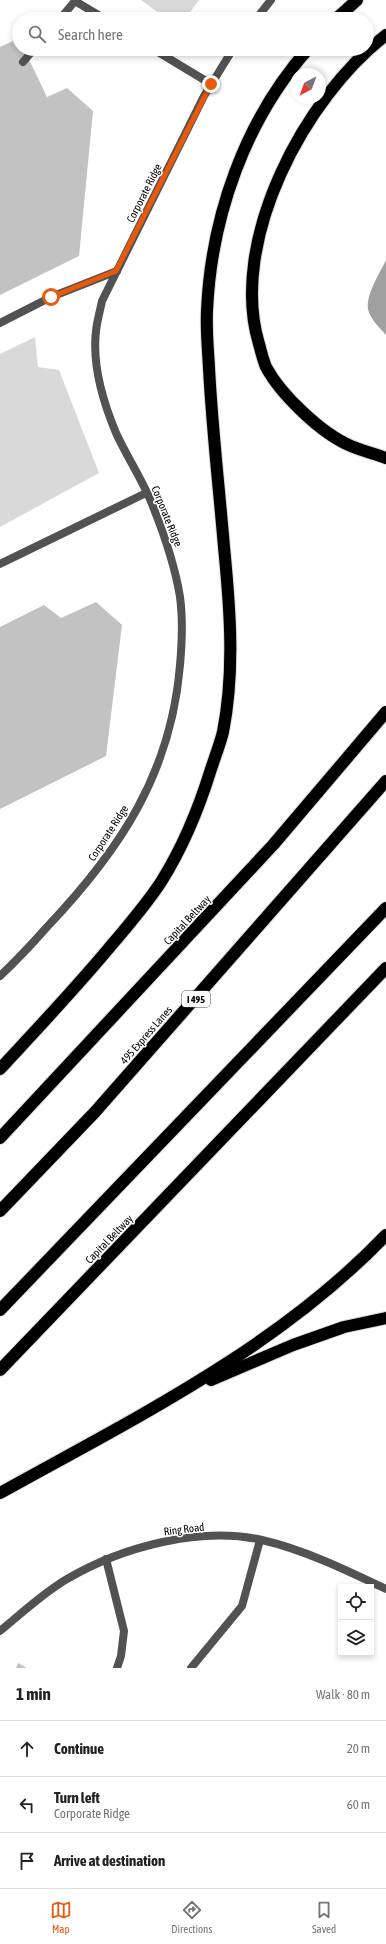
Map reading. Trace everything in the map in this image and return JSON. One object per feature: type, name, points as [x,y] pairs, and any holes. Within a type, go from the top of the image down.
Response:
[{"type":"highway","points":[[344,12],[357,0]]},
{"type":"highway","points":[[374,46],[386,35]]},
{"type":"highway","points":[[0,1069],[90,971],[132,921],[161,882],[184,842],[205,791],[223,732],[229,681],[231,626],[210,389],[207,314],[210,277],[220,218],[249,138],[270,99],[292,67],[302,56]]},
{"type":"highway","points":[[363,56],[350,68],[302,131],[279,174],[264,219],[255,262],[252,294],[254,327],[266,367],[289,399],[317,426],[351,446],[386,458]]},
{"type":"highway","name":"Capital Beltway","points":[[0,1138],[273,845],[386,712]]},
{"type":"highway","name":"495 Express Lanes","points":[[0,1211],[95,1112],[386,781]]},
{"type":"highway","points":[[0,1310],[386,908]]},
{"type":"highway","name":"Capital Beltway","points":[[0,1370],[386,968]]},
{"type":"highway","points":[[0,1493],[161,1403],[285,1324],[333,1287],[386,1236]]},
{"type":"highway","points":[[161,1403],[293,1345],[344,1327],[386,1318]]},
{"type":"street","points":[[262,12],[271,0]]},
{"type":"street","points":[[66,12],[75,1],[93,12]]},
{"type":"street","points":[[24,62],[29,56]]},
{"type":"street","points":[[165,56],[211,84]]},
{"type":"street","name":"Corporate Ridge","points":[[0,976],[74,899],[105,861],[131,821],[154,774],[169,732],[178,688],[181,659],[180,598],[171,555],[146,493],[117,433],[104,400],[96,364],[96,331],[102,301],[116,271],[211,84],[229,56]]},
{"type":"street","points":[[0,323],[51,297],[116,271]]},
{"type":"street","points":[[0,564],[146,493]]},
{"type":"street","name":"Ring Road","points":[[0,1631],[53,1588],[106,1559],[143,1547],[186,1538],[224,1537],[260,1540],[297,1551],[386,1588]]},
{"type":"street","points":[[191,1668],[242,1606],[260,1540]]},
{"type":"street","points":[[106,1559],[124,1631],[121,1656],[117,1668]]},
{"type":"shaded area","points":[[141,0],[199,0],[190,12],[157,12]]},
{"type":"shaded area","points":[[386,260],[386,335],[369,313],[368,303],[371,290]]},
{"type":"shaded area","points":[[35,337],[38,367],[59,370],[99,473],[0,527],[0,354]]},
{"type":"building","points":[[12,41],[12,56],[27,56],[47,97],[67,88],[93,111],[79,256],[0,295],[0,47]]},
{"type":"building","points":[[96,602],[122,625],[106,756],[0,809],[0,627],[44,605],[61,618]]},
{"type":"building","points":[[18,1663],[27,1668],[16,1668]]},
{"type":"route","points":[[51,297],[116,271],[211,84]]}]
